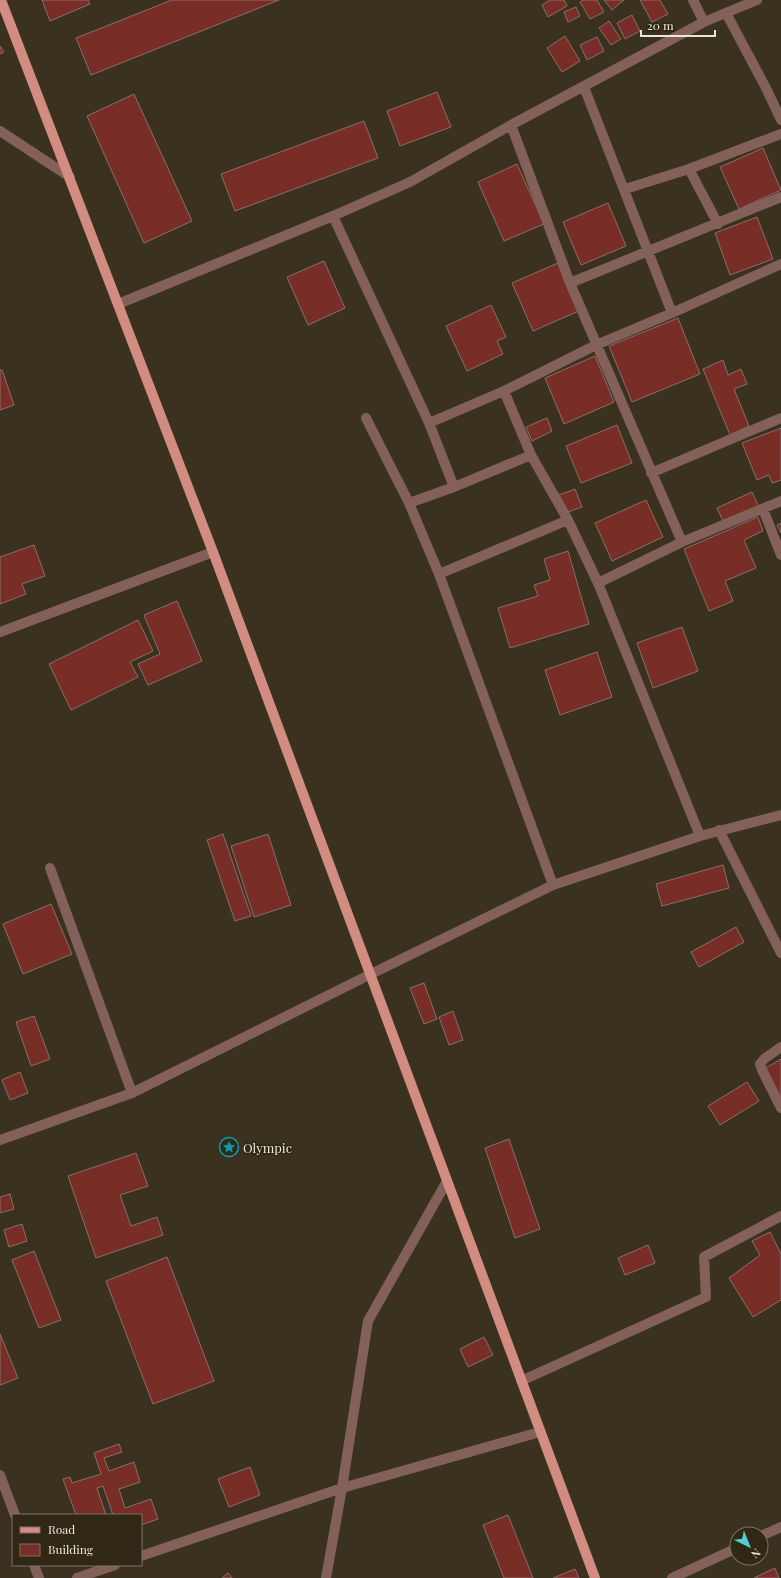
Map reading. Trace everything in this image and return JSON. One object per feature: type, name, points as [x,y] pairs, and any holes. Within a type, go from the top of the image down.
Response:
[{"type":"main road","points":[[1,0],[3,18],[70,177],[213,552],[595,1578]]},
{"type":"street","points":[[693,0],[704,22]]},
{"type":"street","points":[[118,304],[333,216],[410,182],[512,125],[704,22],[757,0]]},
{"type":"street","points":[[726,12],[781,120]]},
{"type":"street","points":[[584,87],[672,313]]},
{"type":"street","points":[[512,125],[570,283],[682,542]]},
{"type":"street","points":[[0,131],[70,177]]},
{"type":"street","points":[[625,189],[688,169],[781,134]]},
{"type":"street","points":[[688,169],[718,224]]},
{"type":"street","points":[[570,283],[718,224],[781,197]]},
{"type":"street","points":[[333,216],[429,423],[454,487]]},
{"type":"street","points":[[429,423],[504,391],[596,345],[781,264]]},
{"type":"street","points":[[504,391],[531,455],[568,520],[598,583],[700,836]]},
{"type":"street","points":[[366,418],[409,504],[439,574],[553,885]]},
{"type":"street","points":[[651,473],[781,418]]},
{"type":"street","points":[[409,504],[531,455]]},
{"type":"street","points":[[598,583],[682,542],[763,509],[781,500]]},
{"type":"street","points":[[763,509],[781,555]]},
{"type":"street","points":[[439,574],[568,520]]},
{"type":"street","points":[[0,632],[213,552]]},
{"type":"street","points":[[0,1140],[132,1093],[553,885],[719,830],[781,815]]},
{"type":"street","points":[[719,830],[781,953]]},
{"type":"street","points":[[50,868],[132,1093]]},
{"type":"street","points":[[781,1046],[760,1064],[781,1108]]},
{"type":"street","points":[[326,1578],[342,1488],[368,1321],[447,1181]]},
{"type":"street","points":[[521,1381],[706,1297],[704,1257],[781,1216]]},
{"type":"street","points":[[142,1556],[342,1488],[540,1432]]},
{"type":"street","points":[[0,1475],[15,1514]]},
{"type":"street","points":[[769,1532],[781,1527]]},
{"type":"street","points":[[672,1578],[729,1552]]},
{"type":"street","points":[[34,1566],[39,1578]]},
{"type":"street","points":[[77,1578],[112,1566]]},
{"type":"building","points":[[42,0],[88,0],[90,4],[50,21]]},
{"type":"building","points":[[172,0],[279,0],[91,75],[76,38]]},
{"type":"building","points":[[550,0],[564,0],[567,6],[548,17],[542,5]]},
{"type":"building","points":[[583,0],[597,0],[604,12],[590,19],[580,2]]},
{"type":"building","points":[[604,0],[624,0],[612,10]]},
{"type":"building","points":[[640,0],[660,0],[668,14],[652,22]]},
{"type":"building","points":[[576,7],[580,16],[568,22],[564,12]]},
{"type":"building","points":[[632,15],[640,31],[625,39],[617,23]]},
{"type":"building","points":[[609,21],[621,39],[611,45],[599,28]]},
{"type":"building","points":[[565,36],[580,61],[562,72],[547,48]]},
{"type":"building","points":[[597,37],[604,51],[587,60],[580,45]]},
{"type":"building","points":[[0,46],[4,52],[0,54]]},
{"type":"building","points":[[437,92],[451,127],[400,146],[387,111]]},
{"type":"building","points":[[134,94],[192,221],[144,243],[87,116]]},
{"type":"building","points":[[364,121],[378,158],[235,211],[221,174]]},
{"type":"building","points":[[763,148],[781,190],[739,209],[720,167]]},
{"type":"building","points":[[517,164],[544,224],[504,241],[478,182]]},
{"type":"building","points":[[608,203],[626,246],[581,265],[563,222]]},
{"type":"building","points":[[757,217],[773,259],[730,275],[715,233]]},
{"type":"building","points":[[324,261],[345,308],[308,325],[287,277]]},
{"type":"building","points":[[558,263],[579,311],[533,331],[512,283]]},
{"type":"building","points":[[491,305],[506,337],[497,341],[503,354],[467,371],[446,326]]},
{"type":"building","points":[[678,318],[700,374],[632,402],[609,346]]},
{"type":"building","points":[[595,356],[614,402],[564,424],[545,378]]},
{"type":"building","points":[[723,360],[728,375],[741,369],[747,384],[734,389],[749,426],[730,435],[703,369]]},
{"type":"building","points":[[0,370],[2,370],[14,405],[0,410]]},
{"type":"building","points":[[547,418],[552,431],[532,441],[526,427]]},
{"type":"building","points":[[617,425],[632,463],[581,483],[566,446]]},
{"type":"building","points":[[781,428],[781,480],[772,483],[769,475],[757,480],[742,443]]},
{"type":"building","points":[[575,489],[582,507],[565,513],[559,495]]},
{"type":"building","points":[[752,492],[759,507],[724,523],[717,508]]},
{"type":"building","points":[[646,500],[663,537],[612,561],[595,523]]},
{"type":"building","points":[[758,517],[763,531],[744,540],[756,568],[725,581],[733,601],[709,611],[684,549]]},
{"type":"building","points":[[781,523],[781,533],[777,525]]},
{"type":"building","points":[[34,545],[45,576],[22,584],[26,594],[0,604],[0,557]]},
{"type":"building","points":[[568,551],[589,624],[510,648],[498,608],[538,596],[534,585],[550,580],[544,559]]},
{"type":"building","points":[[177,601],[202,661],[148,685],[138,664],[160,654],[144,615]]},
{"type":"building","points":[[138,620],[153,651],[130,662],[138,677],[71,710],[49,664]]},
{"type":"building","points":[[682,627],[698,671],[653,688],[637,643]]},
{"type":"building","points":[[597,652],[612,697],[560,715],[545,670]]},
{"type":"building","points":[[223,834],[251,916],[235,921],[207,840]]},
{"type":"building","points":[[268,834],[291,905],[254,917],[231,846]]},
{"type":"building","points":[[723,865],[729,888],[662,906],[656,884]]},
{"type":"building","points":[[51,904],[72,954],[23,974],[3,924]]},
{"type":"building","points":[[736,927],[744,942],[699,967],[691,952]]},
{"type":"building","points":[[424,983],[437,1019],[424,1024],[410,988]]},
{"type":"building","points":[[453,1011],[463,1040],[449,1045],[439,1017]]},
{"type":"building","points":[[34,1016],[50,1059],[31,1066],[16,1022]]},
{"type":"building","points":[[781,1059],[781,1097],[764,1069]]},
{"type":"building","points":[[20,1072],[28,1093],[10,1100],[2,1080]]},
{"type":"building","points":[[747,1082],[759,1101],[720,1125],[708,1106]]},
{"type":"building","points":[[509,1139],[540,1229],[515,1238],[485,1148]]},
{"type":"building","points":[[136,1153],[148,1186],[120,1195],[131,1226],[157,1217],[163,1235],[96,1258],[68,1176]]},
{"type":"building","points":[[10,1194],[14,1209],[0,1213],[0,1197]]},
{"type":"building","points":[[22,1224],[27,1241],[9,1247],[4,1230]]},
{"type":"building","points":[[770,1232],[781,1254],[781,1300],[753,1317],[729,1278],[760,1255],[752,1241]]},
{"type":"building","points":[[648,1245],[655,1263],[625,1275],[618,1258]]},
{"type":"building","points":[[34,1251],[61,1320],[39,1328],[12,1260]]},
{"type":"building","points":[[167,1257],[214,1381],[153,1404],[106,1281]]},
{"type":"building","points":[[0,1334],[18,1378],[0,1385]]},
{"type":"building","points":[[484,1337],[493,1355],[468,1367],[460,1349]]},
{"type":"building","points":[[119,1444],[122,1452],[104,1458],[109,1471],[134,1462],[140,1482],[119,1489],[125,1508],[151,1499],[158,1519],[142,1525],[142,1514],[113,1514],[103,1486],[97,1488],[106,1514],[76,1514],[63,1479],[70,1477],[72,1483],[101,1474],[94,1453]]},
{"type":"building","points":[[250,1467],[260,1495],[229,1507],[218,1479]]},
{"type":"building","points":[[508,1515],[533,1578],[504,1578],[483,1525]]},
{"type":"building","points":[[775,1568],[779,1578],[754,1578]]},
{"type":"building","points":[[575,1569],[579,1578],[553,1578]]},
{"type":"building","points":[[228,1573],[232,1578],[222,1578]]},
{"type":"place","name":"Olympic","points":[[229,1147]]}]
